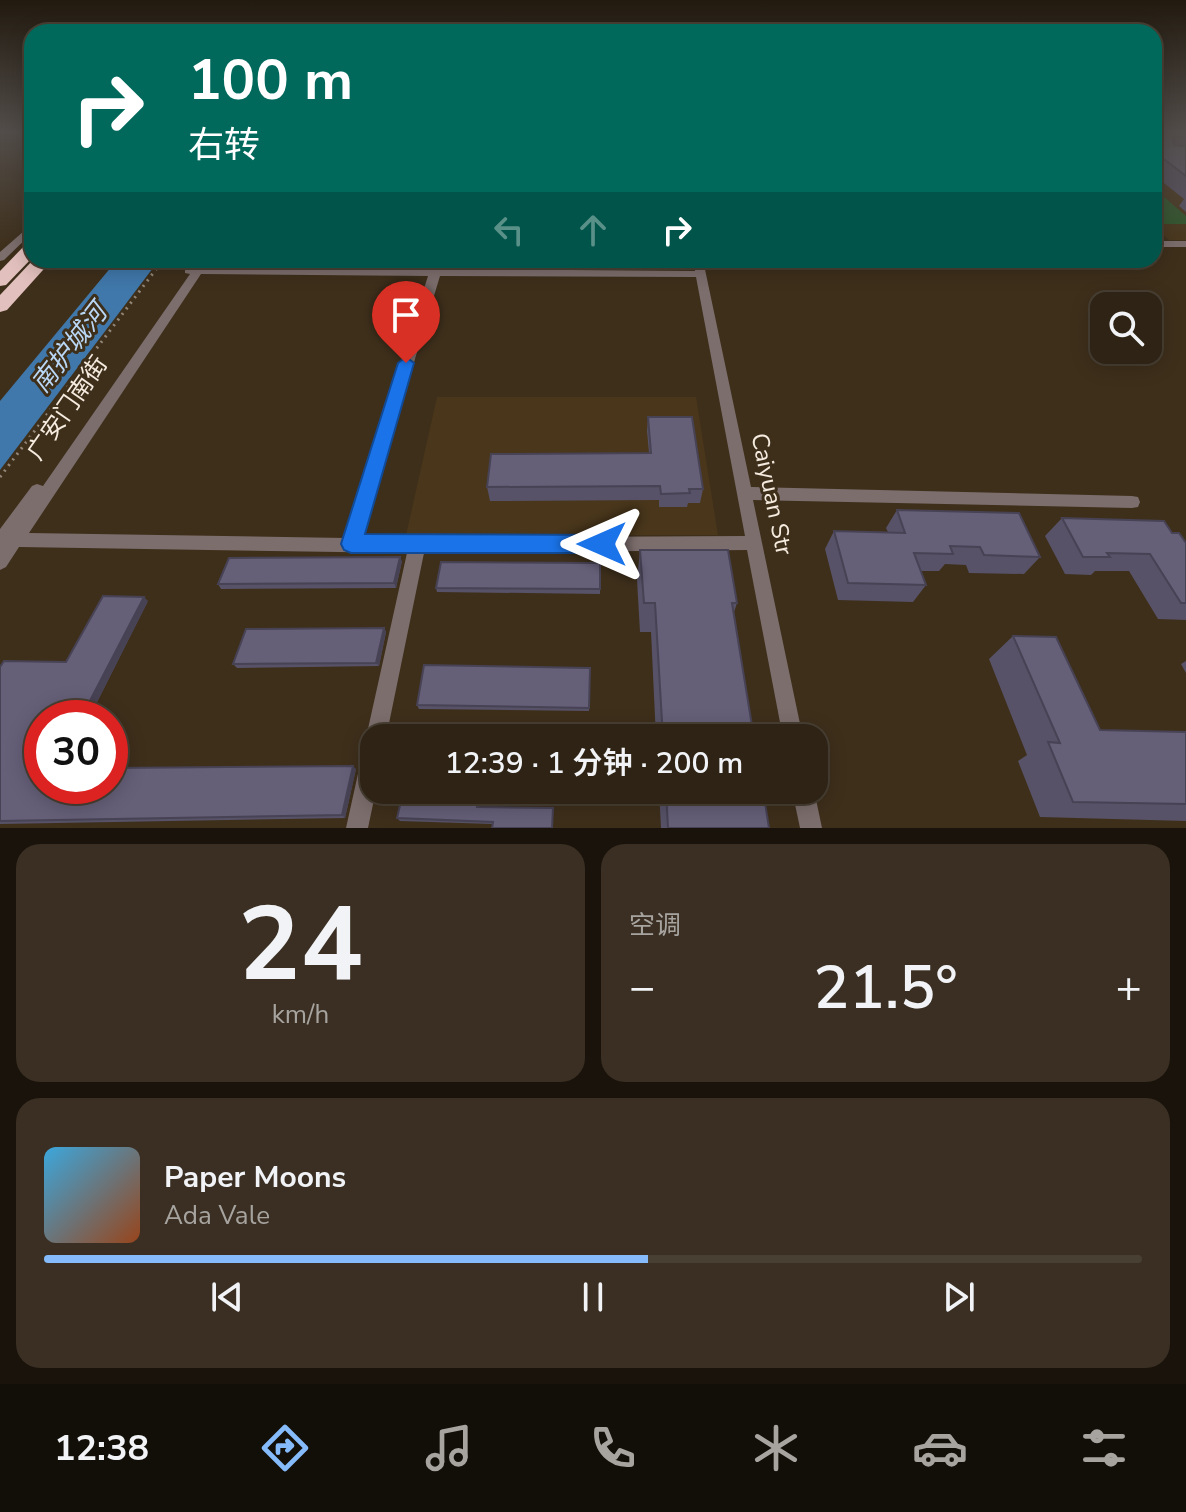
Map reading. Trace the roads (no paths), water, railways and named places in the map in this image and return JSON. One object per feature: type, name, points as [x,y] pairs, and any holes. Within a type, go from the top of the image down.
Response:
[{"type":"highway","points":[[0,281],[24,256]]},
{"type":"highway","points":[[0,306],[36,268]]},
{"type":"street","points":[[0,258],[24,235]]},
{"type":"street","points":[[1162,244],[1186,246]]},
{"type":"street","points":[[0,562],[6,540],[196,268]]},
{"type":"street","points":[[351,544],[435,268]]},
{"type":"street","points":[[459,268],[516,273],[668,268]]},
{"type":"street","points":[[516,273],[517,268]]},
{"type":"street","name":"Caiyuan Str","points":[[699,268],[790,724]]},
{"type":"street","points":[[745,493],[1132,502]]},
{"type":"street","points":[[6,540],[417,546],[755,543]]},
{"type":"street","points":[[379,724],[417,546]]},
{"type":"street","points":[[357,828],[362,804]]},
{"type":"street","points":[[806,804],[811,828]]},
{"type":"water","name":"南护城河","points":[[110,268],[153,268],[0,470],[0,401]]}]
